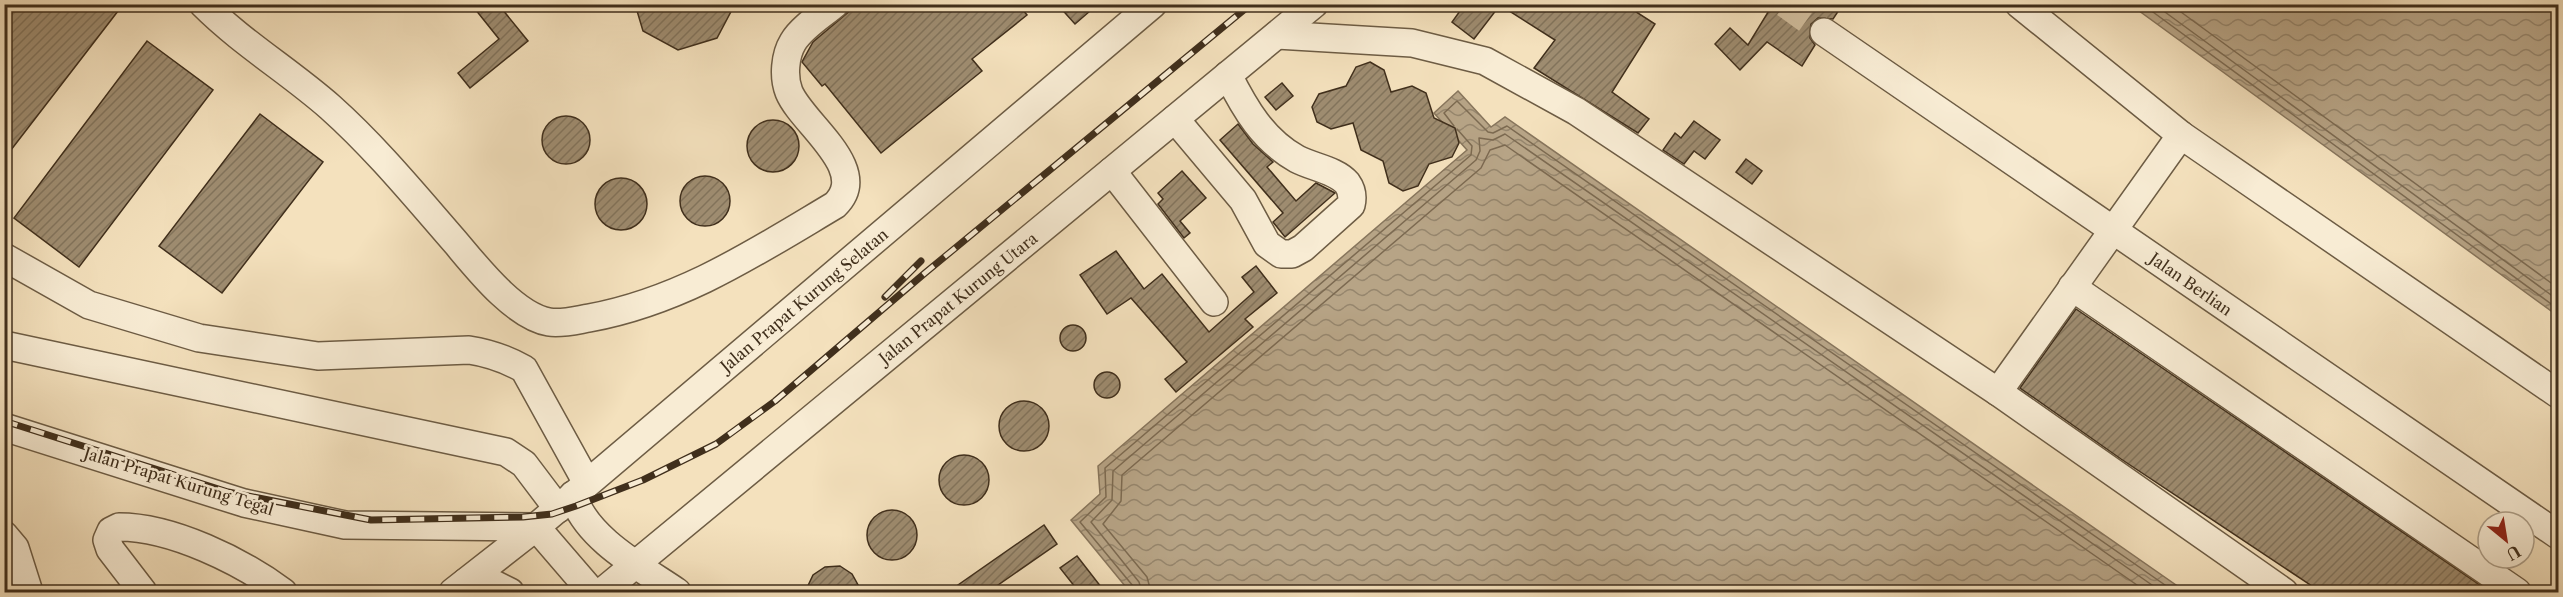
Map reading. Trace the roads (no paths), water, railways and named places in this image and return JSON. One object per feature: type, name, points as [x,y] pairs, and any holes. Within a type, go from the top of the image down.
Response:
[{"type":"street","points":[[203,4],[251,46],[284,69],[331,109],[397,176],[486,278],[529,315],[549,322],[612,314],[702,283],[835,205],[844,196],[847,179],[832,150],[789,93],[785,75],[788,56],[794,41],[835,4]]},
{"type":"street","name":"Jalan Prapat Kurung Selatan","points":[[460,587],[573,496],[1153,4]]},
{"type":"street","name":"Jalan Prapat Kurung Utara","points":[[602,592],[1314,4]]},
{"type":"street","points":[[2019,4],[2181,135],[2559,394]]},
{"type":"street","name":"Jalan Berlian","points":[[1824,32],[2559,535]]},
{"type":"street","points":[[1276,35],[1412,43],[1485,61],[1576,111],[1998,392],[2284,592]]},
{"type":"street","points":[[1175,119],[1243,200],[1267,244],[1281,254],[1292,254],[1303,248],[1351,205],[1353,196],[1347,183],[1339,177],[1295,158],[1259,129],[1248,115],[1228,75]]},
{"type":"street","points":[[1998,392],[2181,135]]},
{"type":"street","points":[[1112,171],[1214,302]]},
{"type":"street","points":[[4,257],[89,305],[199,338],[318,356],[469,350],[509,361],[524,369],[576,506],[591,529],[635,564],[677,592]]},
{"type":"street","points":[[2072,286],[2517,592]]},
{"type":"street","points":[[4,345],[506,452],[573,496]]},
{"type":"street","name":"Jalan Prapat Kurung Tegal","points":[[4,427],[244,503],[345,525],[536,527]]},
{"type":"street","points":[[143,592],[118,562],[107,540],[111,531],[119,527],[173,535],[259,575],[283,592]]},
{"type":"street","points":[[536,527],[592,592]]},
{"type":"street","points":[[4,535],[15,548],[29,592]]},
{"type":"street","points":[[460,587],[492,584],[510,592]]},
{"type":"water","points":[[2131,5],[2558,5],[2558,316]]},
{"type":"water","points":[[1458,91],[1491,127],[1505,117],[2186,592],[1130,592],[1071,520],[1100,494],[1098,466],[1467,150],[1434,113]]},
{"type":"tunnel","points":[[1785,4],[1824,32]]},
{"type":"railway","points":[[4,421],[228,492],[371,520],[523,517],[552,514],[576,506],[643,480],[716,444],[775,401],[925,273],[1251,4]]},
{"type":"railway","points":[[885,297],[921,261]]}]
